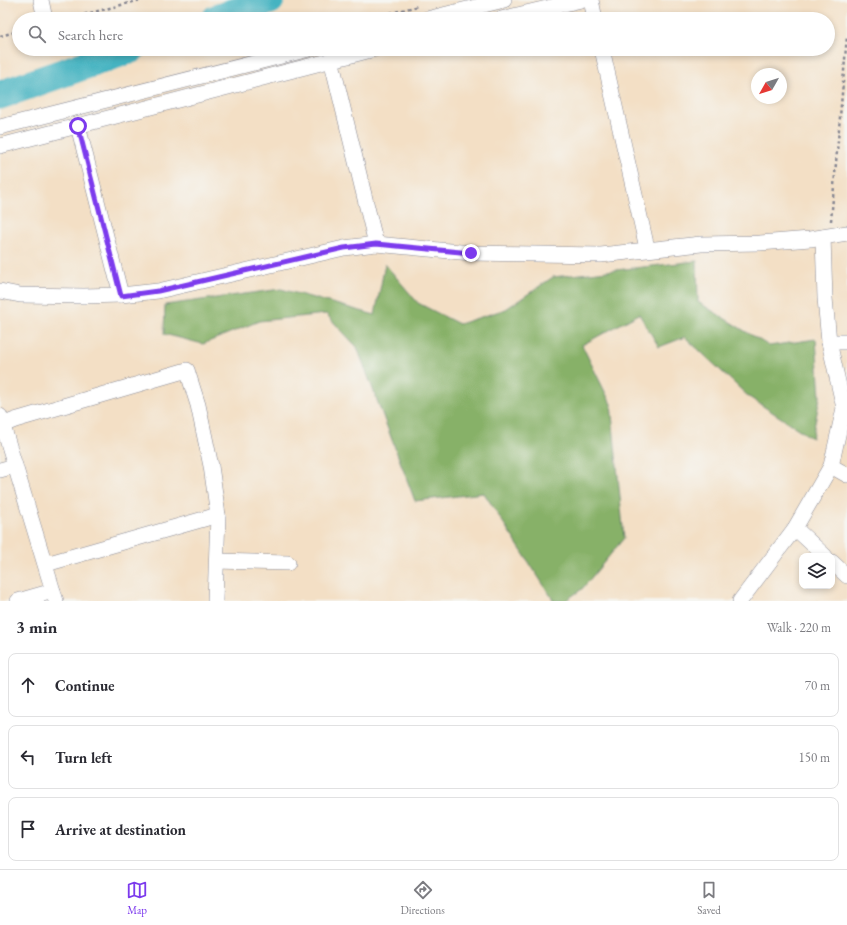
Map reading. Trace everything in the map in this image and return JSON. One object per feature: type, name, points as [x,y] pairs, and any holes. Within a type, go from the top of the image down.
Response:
[{"type":"street","points":[[41,0],[44,12]]},
{"type":"street","points":[[456,12],[504,0]]},
{"type":"street","points":[[531,12],[581,0]]},
{"type":"street","points":[[591,0],[594,12]]},
{"type":"street","points":[[0,128],[282,56]]},
{"type":"street","points":[[0,146],[344,56]]},
{"type":"street","points":[[604,56],[647,248]]},
{"type":"street","points":[[331,59],[376,244]]},
{"type":"street","points":[[78,126],[121,296]]},
{"type":"street","points":[[0,291],[20,295],[121,296],[158,291],[344,248],[376,244],[471,253],[601,255],[647,248],[701,244],[760,243],[823,237],[847,233]]},
{"type":"street","points":[[740,601],[795,528],[831,466],[846,408],[830,342],[825,298],[823,237]]},
{"type":"street","points":[[830,342],[847,342]]},
{"type":"street","points":[[18,601],[55,596],[1,422],[15,420],[187,370],[198,405],[209,458],[218,515],[218,561],[215,601]]},
{"type":"street","points":[[0,470],[15,466]]},
{"type":"street","points":[[831,466],[847,475]]},
{"type":"street","points":[[46,564],[218,515]]},
{"type":"street","points":[[795,528],[822,553]]},
{"type":"street","points":[[218,561],[288,563]]},
{"type":"street","points":[[835,565],[847,576]]},
{"type":"path","points":[[94,12],[141,0]]},
{"type":"path","points":[[395,12],[419,6]]},
{"type":"path","points":[[0,36],[12,33]]},
{"type":"path","points":[[823,237],[830,226],[847,36]]},
{"type":"green space","points":[[697,261],[698,302],[769,346],[816,339],[820,397],[812,438],[749,397],[685,337],[659,347],[639,314],[582,345],[611,404],[624,538],[582,589],[565,601],[554,601],[484,493],[415,501],[357,347],[326,314],[259,321],[203,344],[164,334],[165,305],[281,289],[375,315],[385,264],[418,303],[459,324],[506,309],[553,277]]},
{"type":"waterway","points":[[236,12],[270,0]]},
{"type":"waterway","points":[[0,95],[111,56]]},
{"type":"route","points":[[78,126],[121,296],[158,291],[344,248],[376,244],[471,253]]}]
